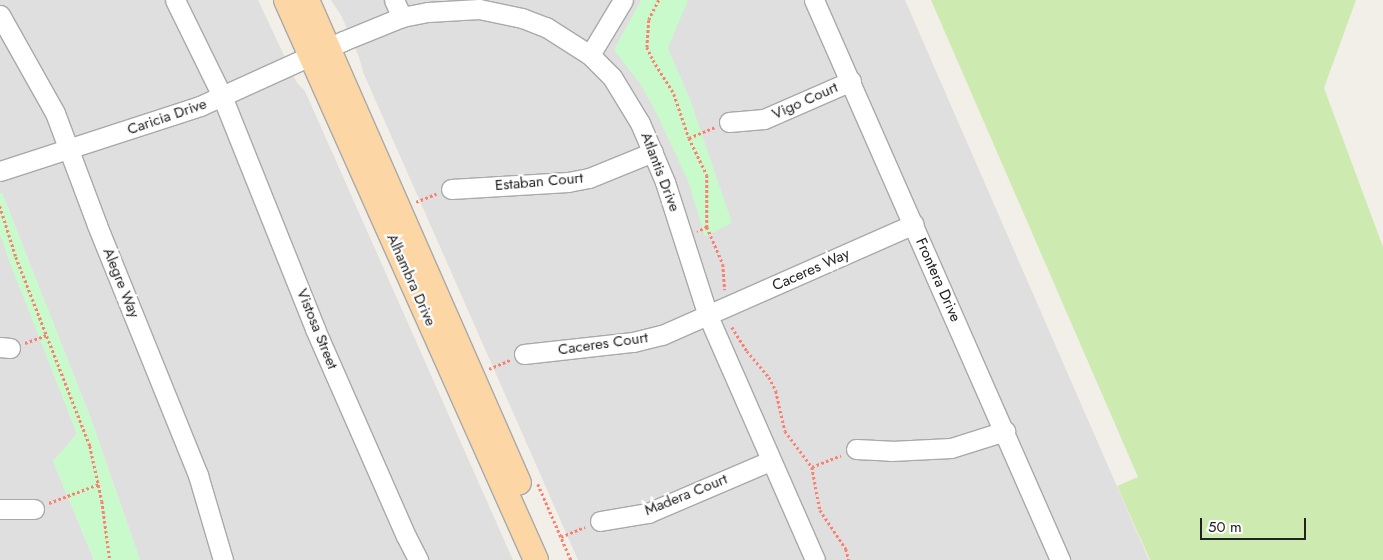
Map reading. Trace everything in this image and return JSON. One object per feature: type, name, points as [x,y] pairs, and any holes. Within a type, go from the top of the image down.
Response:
[{"type":"main road","name":"Alhambra Drive","points":[[286,0],[319,52],[553,560]]},
{"type":"main road","name":"Alhambra Drive","points":[[307,0],[319,52],[536,560]]},
{"type":"street","name":"Vistosa Street","points":[[175,0],[222,96],[315,329],[418,560]]},
{"type":"street","points":[[590,56],[623,0]]},
{"type":"street","name":"Frontera Drive","points":[[814,0],[852,81],[1060,560]]},
{"type":"street","name":"Atlantis Drive","points":[[319,52],[398,8],[498,12],[546,27],[590,56],[612,77],[640,123],[654,152],[684,237],[708,316],[815,560]]},
{"type":"street","name":"Alegre Way","points":[[0,15],[37,76],[55,113],[97,225],[198,475],[224,560]]},
{"type":"street","name":"Caricia Drive","points":[[0,171],[70,150],[200,106],[319,52]]},
{"type":"street","name":"Vigo Court","points":[[728,122],[764,119],[852,81]]},
{"type":"street","name":"Estaban Court","points":[[451,188],[568,182],[589,178],[654,152]]},
{"type":"street","name":"Caceres Way","points":[[708,316],[914,224]]},
{"type":"street","name":"Caceres Court","points":[[524,354],[633,342],[662,335],[708,316]]},
{"type":"street","points":[[856,449],[952,448],[1005,431]]},
{"type":"street","name":"Madera Court","points":[[600,521],[648,513],[770,461]]},
{"type":"street","points":[[0,510],[34,509]]},
{"type":"path","points":[[658,0],[649,20],[648,47],[653,60],[674,94],[689,138],[706,174],[708,187],[707,227],[723,264],[725,290]]},
{"type":"path","points":[[689,138],[728,122]]},
{"type":"path","points":[[415,203],[451,188]]},
{"type":"path","points":[[0,206],[16,257],[90,446],[99,484],[110,560]]},
{"type":"path","points":[[684,237],[707,227]]},
{"type":"path","points":[[732,327],[747,351],[769,377],[776,391],[788,437],[812,467],[820,510],[840,541],[849,560]]},
{"type":"path","points":[[5,347],[48,335]]},
{"type":"path","points":[[488,369],[524,354]]},
{"type":"path","points":[[812,467],[856,449]]},
{"type":"path","points":[[34,509],[99,484]]},
{"type":"path","points":[[561,537],[600,521]]},
{"type":"shaded area","points":[[0,0],[258,0],[297,83],[305,91],[513,560],[140,560],[91,419],[2,193],[0,193]]},
{"type":"shaded area","points":[[331,0],[905,0],[1149,560],[578,560],[363,72],[359,57],[342,17]]},
{"type":"shaded area","points":[[0,234],[77,434],[53,461],[94,560],[0,560]]},
{"type":"green space","points":[[641,0],[688,0],[668,48],[691,102],[732,223],[705,236],[688,181],[657,114],[639,82],[614,50]]},
{"type":"green space","points":[[931,0],[1356,0],[1324,88],[1383,247],[1383,560],[1150,560],[1117,486],[1138,477]]},
{"type":"green space","points":[[0,193],[2,193],[91,419],[140,560],[94,560],[53,461],[77,434],[0,234]]}]
